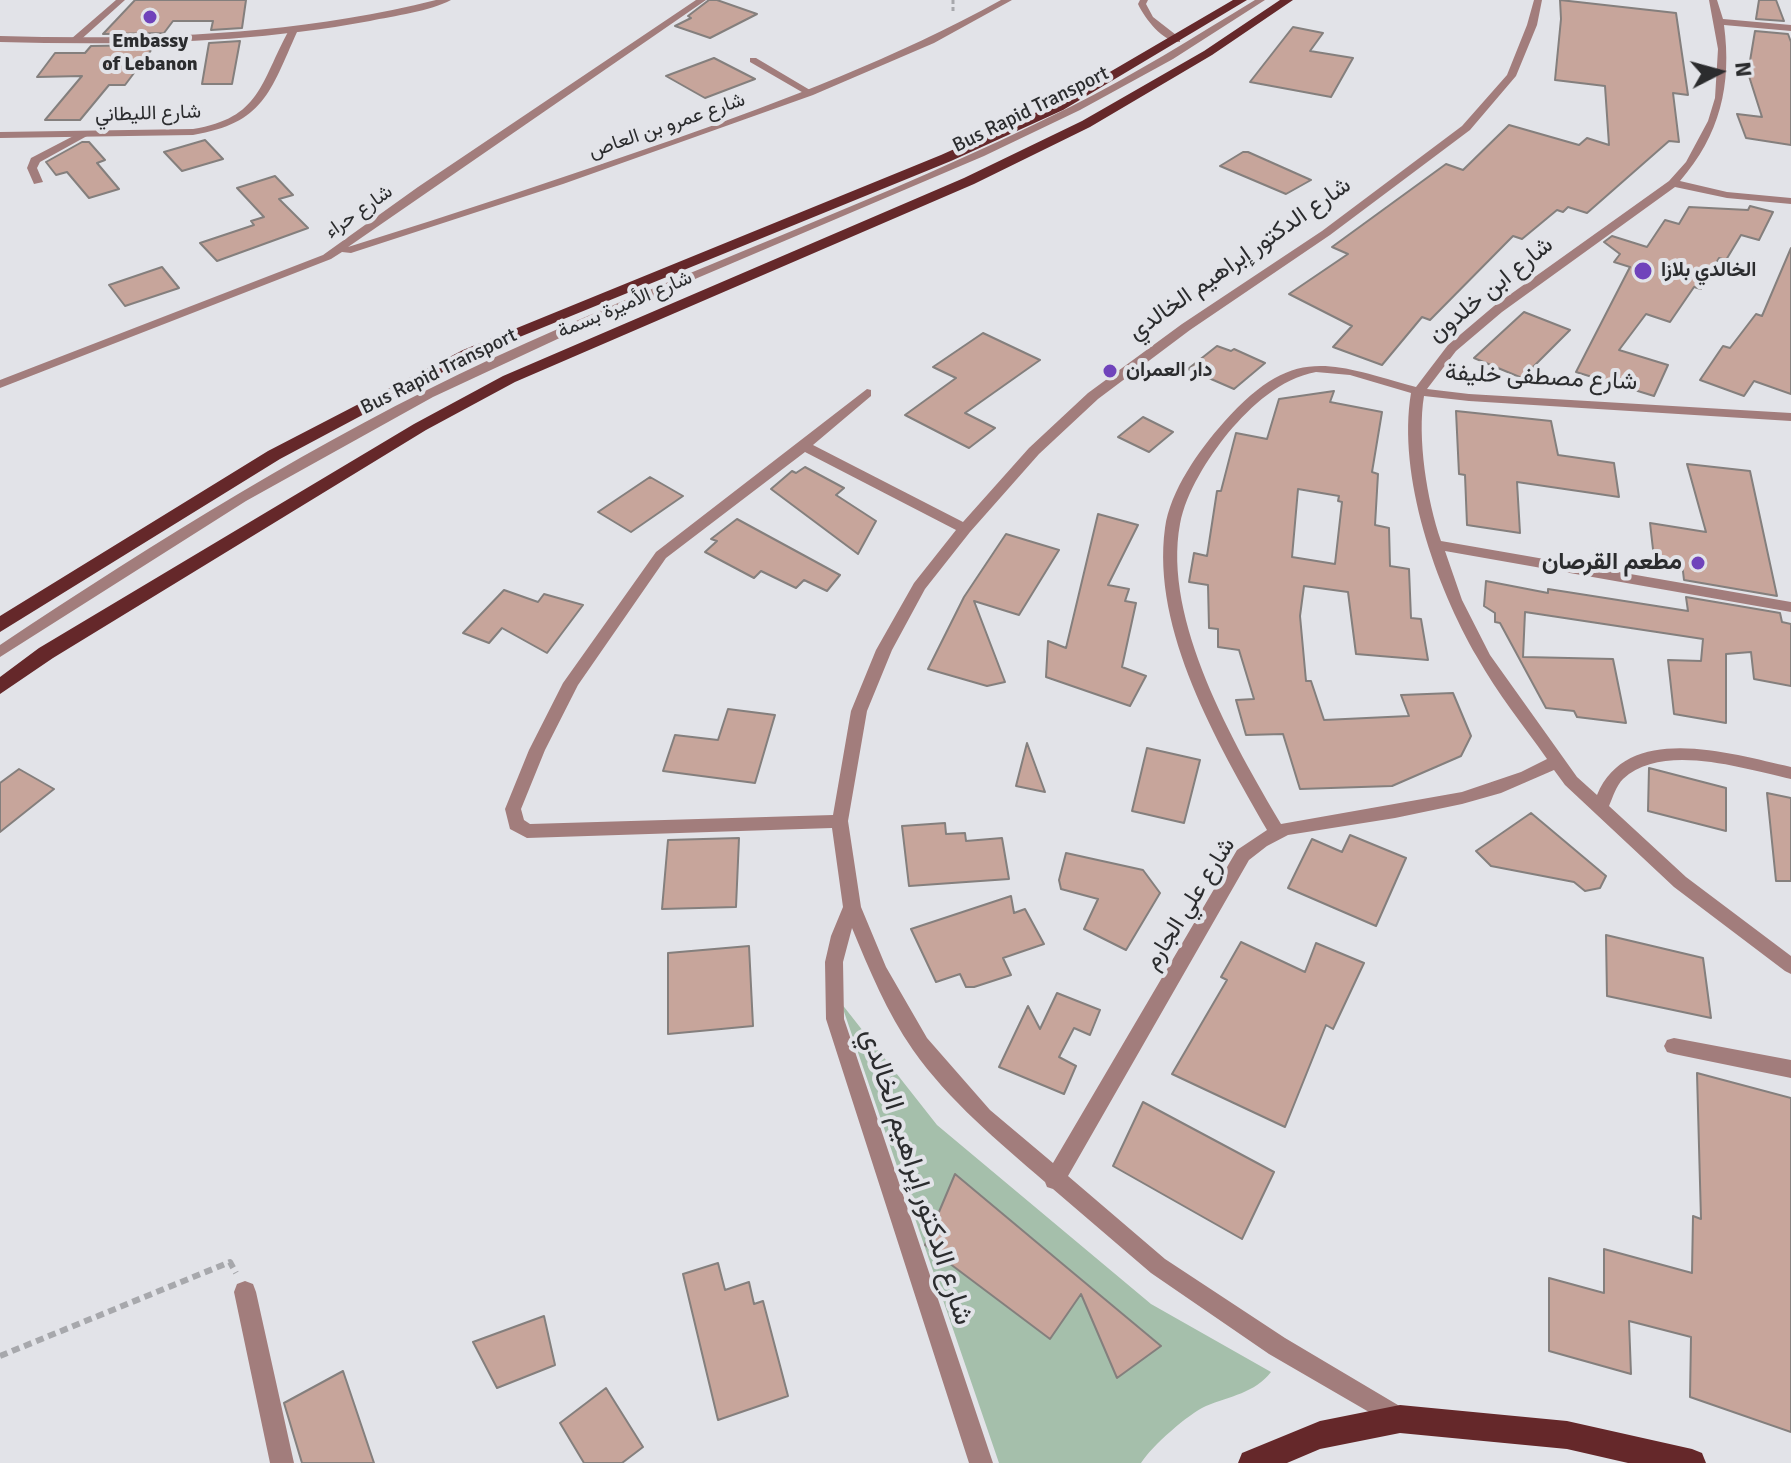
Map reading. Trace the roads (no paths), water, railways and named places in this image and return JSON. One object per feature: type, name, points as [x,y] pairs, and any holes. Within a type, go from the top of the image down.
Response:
[{"type":"main road","name":"شارع الأميرة بسمة","points":[[0,625],[274,455],[468,353],[946,158],[1059,107],[1241,0]]},
{"type":"main road","name":"شارع الأميرة بسمة","points":[[0,687],[73,636],[420,427],[509,379],[969,181],[1073,130],[1208,53],[1287,0]]},
{"type":"main road","points":[[1252,1463],[1320,1435],[1400,1419],[1567,1435],[1692,1463]]},
{"type":"street","points":[[74,41],[121,0]]},
{"type":"street","points":[[0,39],[74,41],[292,32],[372,19],[447,0]]},
{"type":"street","name":"شارع حراء","points":[[0,384],[327,257],[702,0]]},
{"type":"street","name":"شارع عمرو بن العاص","points":[[327,257],[628,159],[810,93],[905,55],[1008,0]]},
{"type":"street","points":[[1144,0],[1142,4],[1149,18],[1177,40]]},
{"type":"street","name":"Bus Rapid Transport","points":[[0,652],[176,536],[401,409],[493,363],[954,167],[1064,116],[1124,85],[1261,0]]},
{"type":"street","name":"شارع الدكتور إبراهيم الخالدي","points":[[1400,1419],[1277,1346],[1158,1266],[983,1116],[920,1044],[878,970],[852,907],[840,821],[859,711],[884,650],[919,586],[965,529],[1034,451],[1093,396],[1186,327],[1326,233],[1466,128],[1511,76],[1532,25],[1538,0]]},
{"type":"street","name":"شارع ابن خلدون","points":[[1418,392],[1452,348],[1498,309],[1673,183],[1694,157],[1715,118],[1724,70],[1720,22],[1713,0]]},
{"type":"street","points":[[1720,22],[1791,28]]},
{"type":"street","name":"شارع الليطاني","points":[[0,135],[193,132],[235,123],[257,102],[292,32]]},
{"type":"street","points":[[753,60],[810,93]]},
{"type":"street","points":[[38,182],[32,168],[35,160],[83,134]]},
{"type":"street","points":[[1673,183],[1727,195],[1791,201]]},
{"type":"street","name":"شارع مصطفى خليفة","points":[[1276,831],[1243,775],[1184,643],[1169,567],[1172,525],[1188,485],[1223,429],[1277,382],[1298,372],[1325,368],[1348,370],[1418,392],[1791,417]]},
{"type":"street","points":[[1418,392],[1415,410],[1417,461],[1434,544],[1455,600],[1484,657],[1571,781],[1680,882],[1791,966]]},
{"type":"street","points":[[840,821],[527,831],[516,824],[513,809],[537,750],[571,683],[661,555],[804,446],[867,393]]},
{"type":"street","points":[[804,446],[965,529]]},
{"type":"street","points":[[1434,544],[1791,607]]},
{"type":"street","points":[[1600,809],[1616,776],[1633,763],[1660,754],[1697,756],[1791,773]]},
{"type":"street","name":"شارع علي الجارم","points":[[1054,1180],[1243,855],[1276,831],[1494,791],[1557,761]]},
{"type":"street","name":"شارع الدكتور إبراهيم الخالدي","points":[[852,907],[837,936],[831,975],[835,1019],[981,1463]]},
{"type":"street","points":[[1767,950],[1791,952]]},
{"type":"street","points":[[1674,1046],[1791,1069]]},
{"type":"street","points":[[245,1292],[282,1463]]},
{"type":"place","name":"Embassy of Lebanon","points":[[150,17]]},
{"type":"place","name":"الخالدي بلازا","points":[[1643,271]]},
{"type":"place","name":"دار العمران","points":[[1110,371]]},
{"type":"place","name":"مطعم القرصان","points":[[1698,563]]}]
